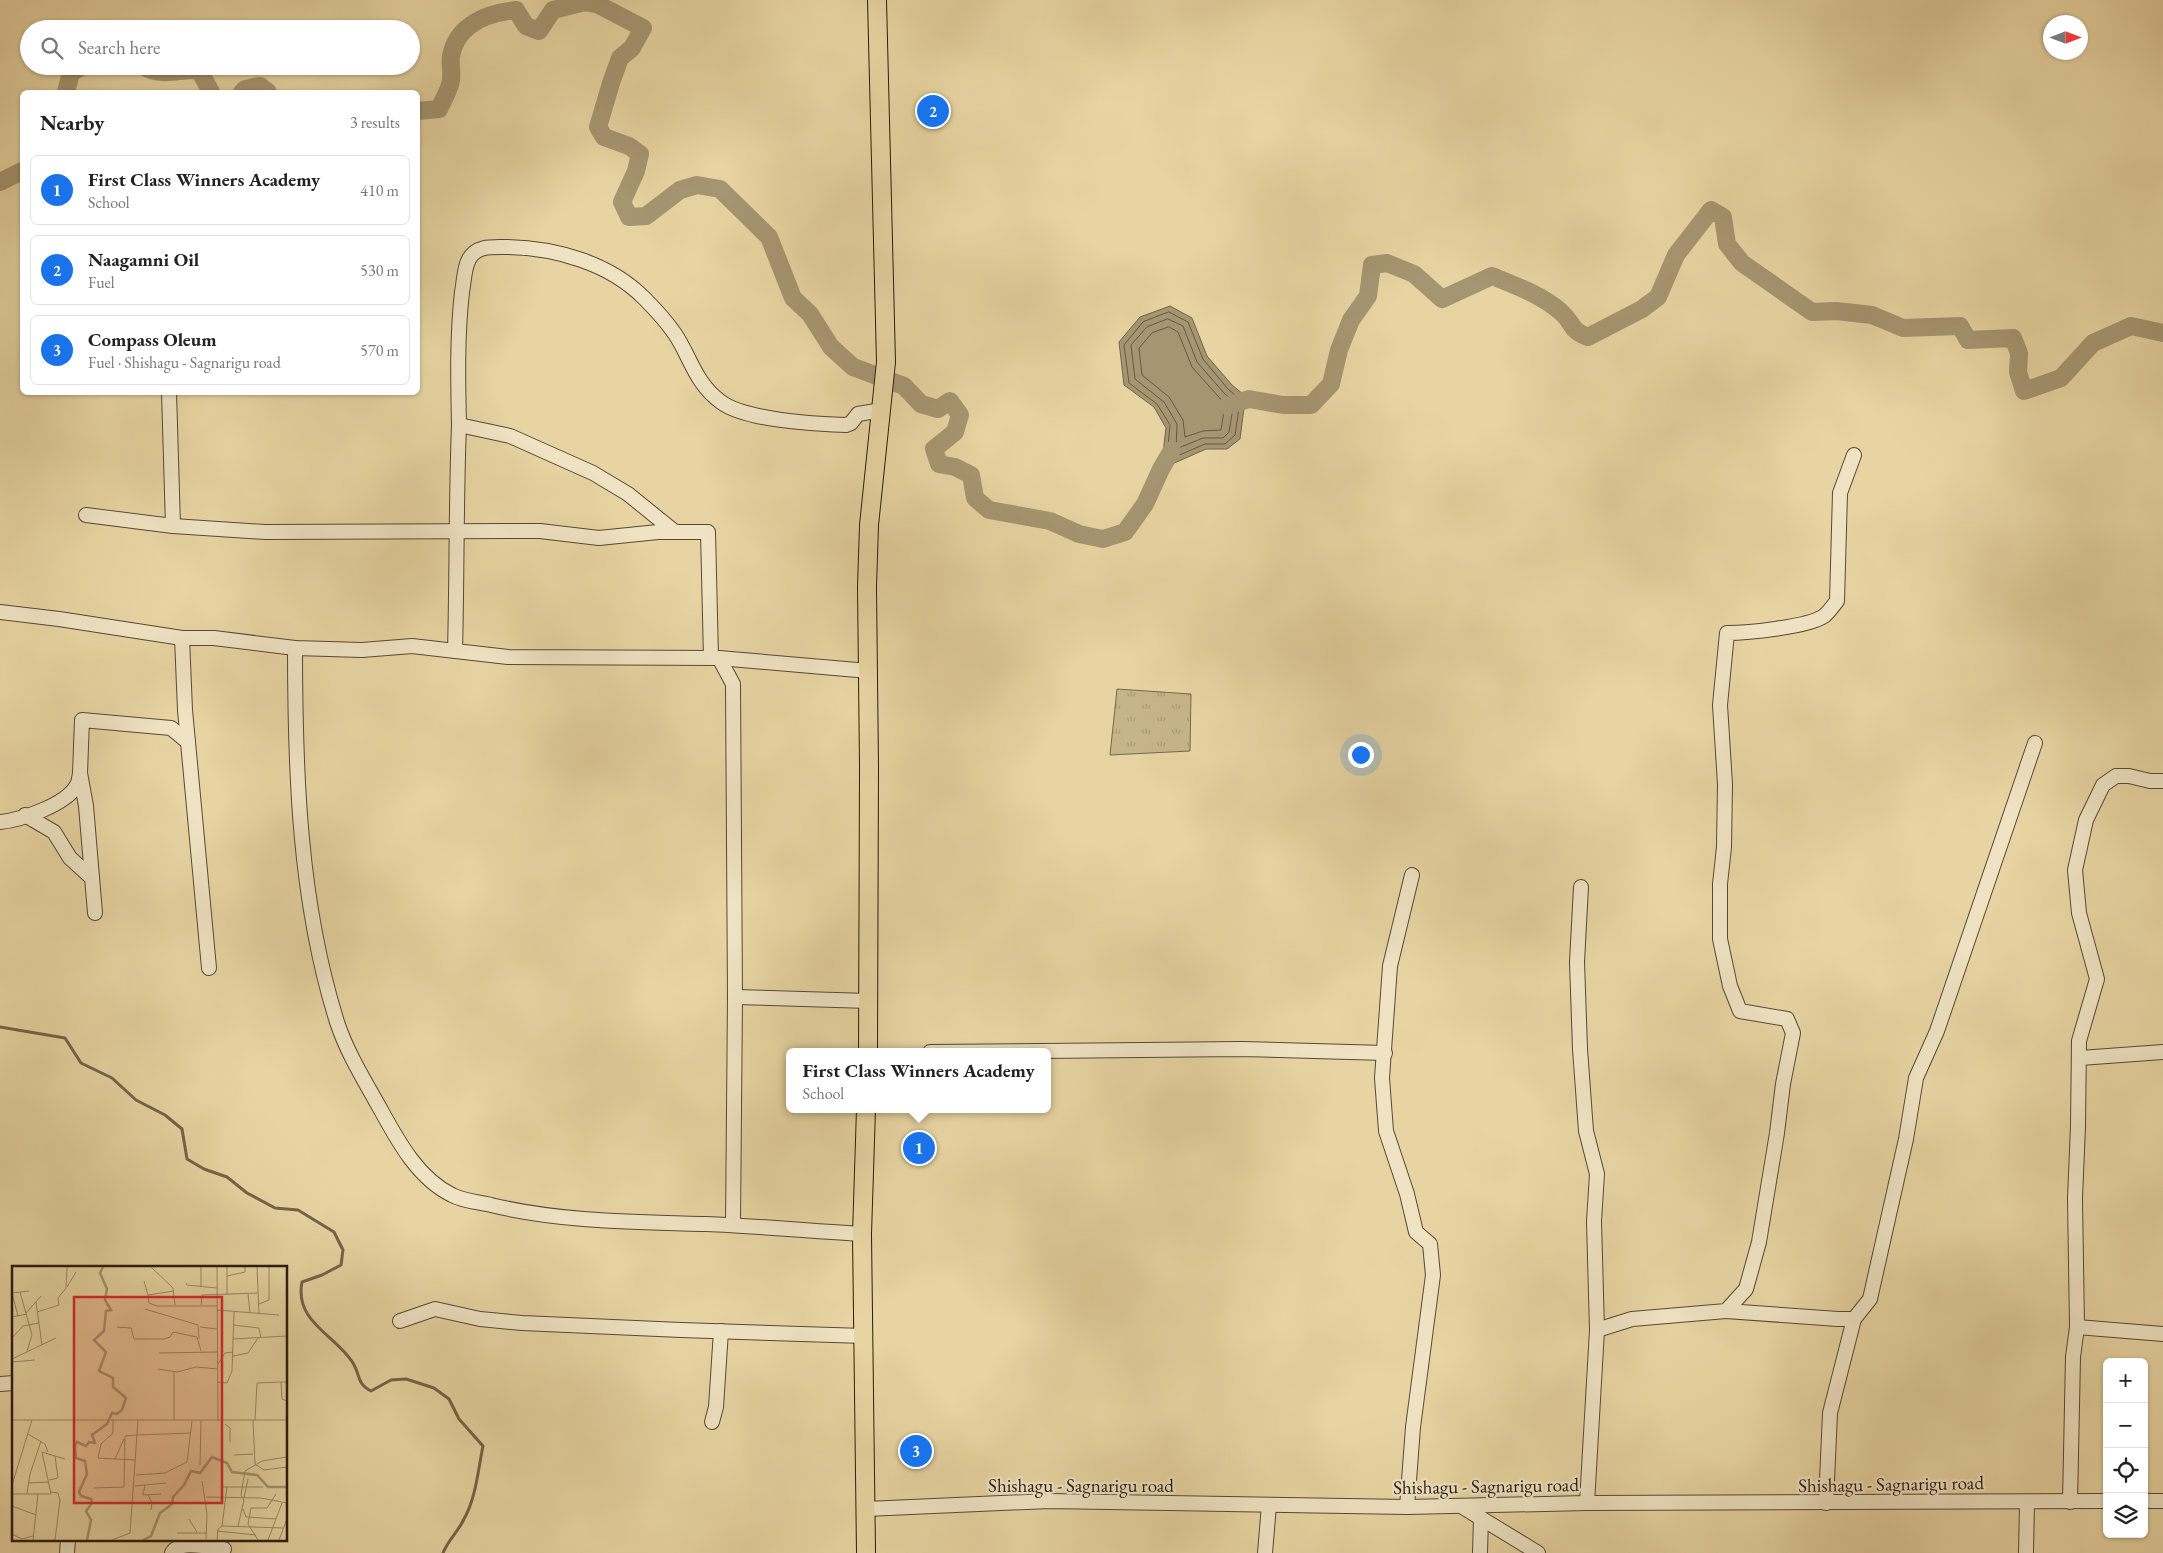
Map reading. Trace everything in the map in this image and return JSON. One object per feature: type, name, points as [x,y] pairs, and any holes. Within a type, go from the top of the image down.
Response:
[{"type":"main road","points":[[868,1048],[869,671],[867,587],[870,525],[886,362],[877,0]]},
{"type":"main road","points":[[866,1113],[862,1234],[866,1553]]},
{"type":"street","points":[[455,651],[457,582],[455,532],[460,312],[469,259],[477,251],[491,247],[538,248],[589,263],[624,280],[661,316],[676,335],[699,379],[721,402],[739,412],[792,420],[846,425],[851,423],[858,414],[882,410]]},
{"type":"street","points":[[169,395],[173,526]]},
{"type":"street","points":[[458,425],[510,436],[593,473],[628,494],[675,532]]},
{"type":"street","points":[[1726,1311],[1746,1289],[1758,1242],[1793,1033],[1786,1019],[1740,1011],[1730,986],[1720,939],[1720,884],[1724,847],[1725,784],[1720,705],[1727,633],[1749,633],[1797,624],[1823,616],[1838,602],[1840,493],[1854,454]]},
{"type":"street","points":[[86,515],[173,526],[264,532],[399,530],[455,532],[540,531],[599,538],[658,532],[708,532],[715,658],[733,684]]},
{"type":"street","points":[[0,612],[182,638],[214,638],[295,648],[362,650],[412,646],[508,657],[715,658],[869,671]]},
{"type":"street","points":[[182,638],[185,710],[209,968]]},
{"type":"street","points":[[295,648],[296,768],[309,907],[318,951],[338,1024],[361,1074],[385,1118],[411,1159],[430,1182],[453,1196],[508,1209],[622,1221],[733,1225],[862,1234]]},
{"type":"street","points":[[733,1225],[735,997],[733,684],[746,661]]},
{"type":"street","points":[[171,728],[185,710]]},
{"type":"street","points":[[95,913],[80,773],[82,720],[171,728],[188,742]]},
{"type":"street","points":[[1826,1503],[1830,1413],[1854,1319],[1870,1300],[1906,1139],[1916,1078],[1937,1031],[2035,743]]},
{"type":"street","points":[[0,822],[41,812],[56,805],[77,786],[80,773]]},
{"type":"street","points":[[2070,1502],[2073,1357],[2077,1327],[2074,1198],[2080,1058],[2079,1041],[2097,979],[2079,913],[2076,870],[2086,820],[2103,785],[2116,776],[2163,781]]},
{"type":"street","points":[[25,815],[54,832],[70,858],[92,878]]},
{"type":"street","points":[[1407,1507],[1413,1427],[1433,1275],[1430,1244],[1416,1232],[1407,1194],[1386,1131],[1382,1078],[1390,966],[1412,875]]},
{"type":"street","points":[[1581,887],[1578,962],[1580,1049],[1586,1131],[1597,1174],[1594,1221],[1597,1330],[1587,1503]]},
{"type":"street","points":[[735,997],[869,1001]]},
{"type":"street","points":[[1051,1051],[1242,1049],[1385,1053]]},
{"type":"street","points":[[2080,1058],[2163,1052]]},
{"type":"street","points":[[400,1321],[435,1309],[480,1319],[505,1321],[864,1336]]},
{"type":"street","points":[[1597,1330],[1632,1318],[1726,1311],[1854,1319]]},
{"type":"street","points":[[2077,1327],[2163,1334]]},
{"type":"street","points":[[712,1422],[716,1407],[721,1331]]},
{"type":"street","name":"Shishagu - Sagnarigu road","points":[[866,1509],[1049,1501],[1407,1507],[1587,1503],[2103,1502]]},
{"type":"street","points":[[2148,1501],[2163,1501]]},
{"type":"street","points":[[2026,1553],[2027,1502]]},
{"type":"street","points":[[1265,1553],[1268,1505]]},
{"type":"street","points":[[1460,1506],[1538,1553]]},
{"type":"street","points":[[1480,1553],[1481,1518]]},
{"type":"street","points":[[67,1553],[68,1540]]},
{"type":"street","points":[[172,1553],[178,1546],[186,1545],[224,1550]]},
{"type":"green space","points":[[1117,689],[1191,694],[1190,751],[1110,755]]},
{"type":"water","points":[[1170,306],[1192,318],[1207,356],[1232,385],[1249,399],[1244,408],[1240,439],[1227,449],[1206,449],[1161,469],[1166,428],[1154,407],[1124,385],[1119,342],[1140,317]]},
{"type":"waterway","points":[[420,111],[439,109],[450,83],[451,56],[454,45],[467,28],[475,22],[495,14],[516,10],[526,26],[539,31],[553,10],[585,2],[597,4],[643,28],[632,48],[620,58],[598,127],[604,137],[629,146],[640,154],[636,171],[622,202],[629,217],[646,216],[680,190],[697,185],[720,189],[769,237],[793,298],[810,314],[831,347],[853,367],[904,386],[921,404],[938,409],[950,401],[960,415],[955,432],[934,449],[939,464],[955,467],[971,475],[975,498],[989,510],[1050,521],[1079,534],[1103,539],[1125,532],[1145,504],[1172,450]]},
{"type":"waterway","points":[[67,90],[70,75]]},
{"type":"waterway","points":[[202,75],[210,90]]},
{"type":"waterway","points":[[244,90],[260,86],[265,90]]},
{"type":"waterway","points":[[0,182],[20,172]]},
{"type":"waterway","points":[[1227,406],[1249,399],[1283,405],[1311,405],[1331,384],[1339,350],[1351,320],[1368,296],[1372,265],[1387,263],[1414,274],[1442,299],[1492,276],[1528,291],[1554,306],[1578,332],[1588,337],[1642,309],[1658,297],[1676,255],[1711,210],[1723,217],[1727,244],[1742,263],[1812,312],[1836,311],[1872,315],[1903,328],[1960,326],[1968,340],[2013,338],[2019,353],[2018,372],[2024,391],[2061,378],[2093,343],[2131,326],[2163,333]]},
{"type":"waterway","points":[[0,1027],[65,1038],[81,1063],[112,1078],[136,1100],[165,1115],[182,1129],[187,1159],[204,1169],[227,1177],[247,1193],[275,1208],[298,1210],[334,1232],[343,1250],[341,1265],[322,1275],[302,1282],[301,1296],[304,1308],[310,1318],[346,1353],[366,1388],[371,1391],[391,1380],[406,1379],[434,1388],[449,1399],[459,1419],[483,1446],[476,1484],[468,1511],[443,1553]]},
{"type":"place","name":"Naagamni Oil","points":[[933,111]]},
{"type":"place","name":"First Class Winners Academy","points":[[919,1148]]},
{"type":"place","name":"Compass Oleum","points":[[916,1451]]}]
